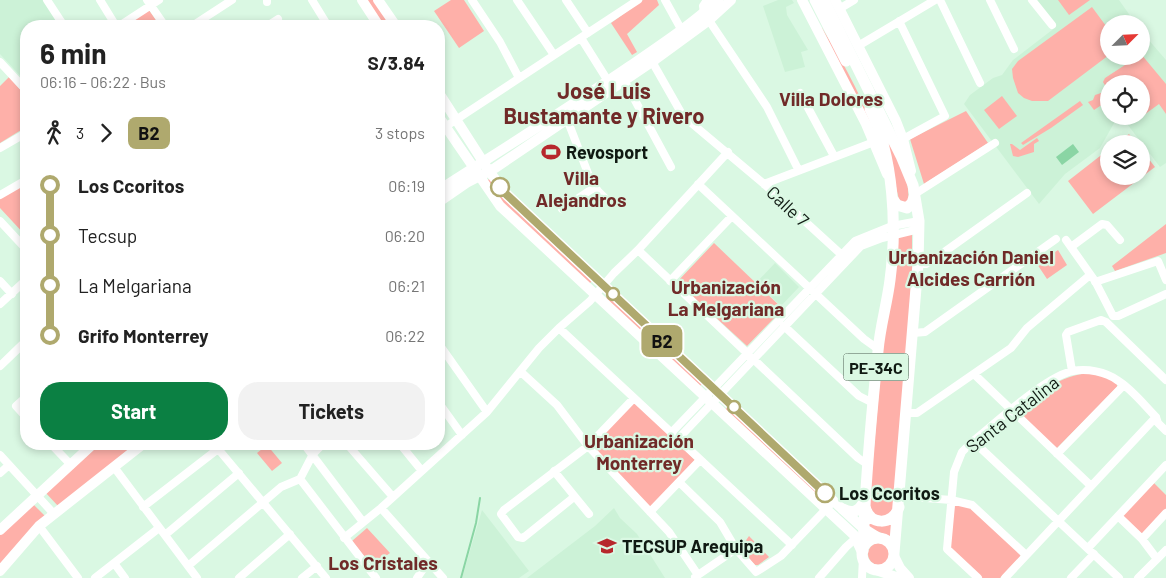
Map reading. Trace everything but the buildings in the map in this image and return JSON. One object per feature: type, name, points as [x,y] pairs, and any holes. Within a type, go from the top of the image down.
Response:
[{"type":"highway","name":"PE-34C","points":[[815,0],[874,118],[884,146],[892,198],[893,230],[890,280],[878,349],[864,500],[863,554]]},
{"type":"highway","name":"PE-34C","points":[[824,0],[894,141],[914,190],[919,225],[913,333],[894,556]]},
{"type":"highway","points":[[892,198],[898,205],[908,208],[912,203],[914,190]]},
{"type":"highway","points":[[838,506],[846,512],[855,512],[864,500]]},
{"type":"highway","points":[[864,500],[868,514],[880,522],[890,519],[897,512],[899,502]]},
{"type":"highway","points":[[879,538],[889,542],[894,556],[888,567],[876,570],[868,566],[863,554],[869,541],[879,538]]},
{"type":"main road","points":[[362,0],[375,20]]},
{"type":"main road","points":[[378,0],[392,20]]},
{"type":"main road","points":[[445,198],[468,182],[481,170],[608,81],[650,58],[681,29],[718,0]]},
{"type":"main road","points":[[445,187],[481,170],[568,119],[624,80],[705,10],[731,0]]},
{"type":"main road","points":[[802,0],[874,142],[890,181]]},
{"type":"main road","points":[[837,4],[903,139],[914,190]]},
{"type":"main road","points":[[445,102],[472,143],[481,170],[500,206],[856,538],[863,554]]},
{"type":"main road","points":[[445,126],[461,151],[507,195],[838,506],[879,538]]},
{"type":"main road","points":[[461,151],[470,150],[472,143]]},
{"type":"main road","points":[[0,530],[87,450]]},
{"type":"main road","points":[[0,570],[39,526],[135,450]]},
{"type":"main road","points":[[894,556],[900,568],[909,578]]},
{"type":"main road","points":[[876,570],[895,577]]},
{"type":"street","points":[[48,0],[60,20]]},
{"type":"street","points":[[100,0],[114,20]]},
{"type":"street","points":[[126,20],[149,3],[159,0]]},
{"type":"street","points":[[201,20],[232,0]]},
{"type":"street","points":[[312,0],[324,20]]},
{"type":"street","points":[[472,0],[500,42],[519,78]]},
{"type":"street","points":[[517,0],[554,55]]},
{"type":"street","points":[[566,0],[588,33]]},
{"type":"street","points":[[445,126],[638,0]]},
{"type":"street","points":[[665,0],[681,29]]},
{"type":"street","points":[[837,4],[854,0]]},
{"type":"street","points":[[858,46],[935,0]]},
{"type":"street","points":[[940,0],[980,83]]},
{"type":"street","points":[[990,0],[1014,50]]},
{"type":"street","points":[[1032,0],[1052,25]]},
{"type":"street","points":[[149,3],[161,20]]},
{"type":"street","points":[[705,10],[767,107],[798,170]]},
{"type":"street","points":[[900,21],[945,116],[903,139]]},
{"type":"street","points":[[581,38],[608,81]]},
{"type":"street","name":"Calle 7","points":[[650,58],[683,116],[728,152],[844,257]]},
{"type":"street","points":[[0,62],[20,84]]},
{"type":"street","points":[[624,80],[671,167]]},
{"type":"street","points":[[800,93],[834,156]]},
{"type":"street","points":[[568,119],[591,181],[610,203]]},
{"type":"street","points":[[0,148],[20,136]]},
{"type":"street","points":[[764,184],[874,142]]},
{"type":"street","points":[[914,190],[996,143]]},
{"type":"street","points":[[344,538],[381,508],[488,412],[539,348],[604,286],[728,152]]},
{"type":"street","points":[[0,195],[20,183]]},
{"type":"street","points":[[698,184],[864,339],[878,349]]},
{"type":"street","points":[[562,208],[595,187]]},
{"type":"street","points":[[918,264],[926,264],[933,260],[1027,193]]},
{"type":"street","points":[[670,281],[732,216]]},
{"type":"street","points":[[0,221],[20,243]]},
{"type":"street","points":[[1120,240],[1108,225],[1102,224],[1069,244],[1095,282],[1110,314],[1115,317],[1166,294]]},
{"type":"street","points":[[717,392],[747,354],[844,257],[893,230],[919,225]]},
{"type":"street","points":[[913,333],[925,332],[1056,239]]},
{"type":"street","points":[[638,250],[753,360],[858,458],[867,464]]},
{"type":"street","points":[[1095,282],[1155,262],[1160,264],[1166,280]]},
{"type":"street","points":[[906,413],[917,413],[975,375],[1011,348],[1027,328],[1090,275]]},
{"type":"street","points":[[0,281],[12,294]]},
{"type":"street","points":[[0,304],[20,286]]},
{"type":"street","points":[[671,433],[753,360],[812,291]]},
{"type":"street","points":[[1072,371],[1066,335],[1068,332],[1101,320],[1106,322],[1166,380]]},
{"type":"street","points":[[784,326],[859,396],[873,403]]},
{"type":"street","points":[[559,328],[792,545]]},
{"type":"street","points":[[0,366],[20,347]]},
{"type":"street","points":[[445,352],[488,412]]},
{"type":"street","name":"Santa Catalina","points":[[978,578],[947,549],[955,465],[962,452],[973,441],[1047,382],[1072,371],[1085,370],[1105,374],[1124,385],[1156,417],[1158,423],[1166,431]]},
{"type":"street","points":[[521,372],[557,405],[588,446],[669,532],[696,576],[736,549]]},
{"type":"street","points":[[975,375],[1090,485]]},
{"type":"street","points":[[1057,454],[1124,385]]},
{"type":"street","points":[[574,497],[523,538],[518,537],[502,514],[504,510],[588,446],[634,398]]},
{"type":"street","points":[[678,439],[709,400]]},
{"type":"street","points":[[445,411],[462,435]]},
{"type":"street","points":[[1005,578],[1090,485],[1156,417]]},
{"type":"street","points":[[973,441],[1119,578]]},
{"type":"street","points":[[57,450],[71,465]]},
{"type":"street","points":[[143,507],[211,450]]},
{"type":"street","points":[[219,450],[326,578]]},
{"type":"street","points":[[309,450],[363,522]]},
{"type":"street","points":[[188,566],[281,487],[300,479],[317,450]]},
{"type":"street","points":[[352,450],[393,497]]},
{"type":"street","points":[[405,450],[422,471]]},
{"type":"street","points":[[0,455],[54,514]]},
{"type":"street","points":[[650,512],[700,460]]},
{"type":"street","points":[[0,473],[9,465]]},
{"type":"street","points":[[1071,578],[1118,516],[1166,465]]},
{"type":"street","points":[[114,467],[197,578]]},
{"type":"street","points":[[554,471],[588,514]]},
{"type":"street","points":[[164,535],[239,473]]},
{"type":"street","points":[[300,479],[376,578]]},
{"type":"street","points":[[679,482],[720,522],[736,549],[756,572],[772,562],[792,545],[826,510],[838,506]]},
{"type":"street","points":[[899,502],[951,500],[969,503],[977,508],[1026,555]]},
{"type":"street","points":[[381,508],[442,578]]},
{"type":"street","points":[[1142,539],[1166,514]]},
{"type":"street","points":[[1118,516],[1142,539],[1158,559]]},
{"type":"street","points":[[39,526],[78,578]]},
{"type":"street","points":[[95,578],[159,528]]},
{"type":"street","points":[[239,578],[290,534]]},
{"type":"street","points":[[819,578],[856,538]]},
{"type":"street","points":[[1138,578],[1166,550]]},
{"type":"street","points":[[862,578],[863,554]]},
{"type":"street","points":[[894,556],[895,577]]},
{"type":"street","points":[[114,562],[124,578]]},
{"type":"street","points":[[417,578],[428,562]]},
{"type":"street","points":[[302,578],[317,566]]},
{"type":"shaded area","points":[[0,0],[44,0],[57,20],[20,20],[20,76],[0,54]]},
{"type":"shaded area","points":[[366,0],[375,0],[388,20],[380,20]]},
{"type":"shaded area","points":[[451,0],[464,0],[484,31],[459,48],[445,27],[445,20],[440,20],[434,11]]},
{"type":"shaded area","points":[[643,0],[657,0],[659,5],[627,34],[637,52],[632,55],[611,23]]},
{"type":"shaded area","points":[[778,0],[792,0],[794,3],[786,7],[787,15],[808,50],[801,52],[805,67],[785,72],[763,6]]},
{"type":"shaded area","points":[[1036,0],[1119,0],[1130,15],[1100,15],[1100,65],[1150,65],[1150,41],[1166,60],[1166,163],[1160,167],[1150,154],[1150,135],[1136,135],[1128,125],[1150,125],[1150,75],[1100,75],[1100,125],[1113,125],[1107,135],[1100,135],[1100,148],[1065,174],[1039,204],[964,104],[970,95],[993,78],[1002,75],[1013,60],[1056,27]]},
{"type":"shaded area","points":[[1058,0],[1090,0],[1069,15]]},
{"type":"shaded area","points":[[1092,7],[1100,18],[1100,62],[1048,101],[1032,101],[1018,93],[1012,69],[1018,61]]},
{"type":"shaded area","points":[[149,10],[156,20],[133,20]]},
{"type":"shaded area","points":[[821,29],[855,87],[881,149]]},
{"type":"shaded area","points":[[1125,65],[1150,65],[1166,84],[1166,114],[1159,104],[1150,111],[1150,75],[1110,75]]},
{"type":"shaded area","points":[[9,77],[20,89],[20,131],[0,143],[0,86]]},
{"type":"shaded area","points":[[1100,93],[1100,106],[1094,110],[1088,102],[1093,100],[1095,95]]},
{"type":"shaded area","points":[[1002,96],[1017,116],[999,129],[984,110]]},
{"type":"shaded area","points":[[1080,101],[1083,105],[1051,128],[1023,145],[1021,143]]},
{"type":"shaded area","points":[[966,111],[988,143],[924,184],[910,139]]},
{"type":"shaded area","points":[[885,138],[895,153],[906,177],[908,204],[899,200]]},
{"type":"shaded area","points":[[1037,138],[1039,141],[1034,144],[1034,152],[1018,157],[1013,156],[1010,144],[1020,150]]},
{"type":"shaded area","points":[[1073,144],[1079,152],[1062,165],[1056,157]]},
{"type":"shaded area","points":[[1100,156],[1100,185],[1131,185],[1093,214],[1068,181]]},
{"type":"shaded area","points":[[1150,161],[1155,167],[1150,171]]},
{"type":"shaded area","points":[[490,178],[593,280],[589,284],[503,204],[487,181]]},
{"type":"shaded area","points":[[20,185],[20,230],[0,208],[0,197]]},
{"type":"shaded area","points":[[1166,224],[1166,253],[1115,271],[1112,266]]},
{"type":"shaded area","points":[[912,234],[913,261],[895,506],[887,517],[874,515],[869,504],[883,346],[898,238]]},
{"type":"shaded area","points":[[714,243],[783,309],[747,346],[677,282]]},
{"type":"shaded area","points":[[1058,250],[1067,265],[1047,279],[1037,264]]},
{"type":"shaded area","points":[[775,263],[799,287],[781,306],[756,283]]},
{"type":"shaded area","points":[[609,295],[703,383],[699,387],[605,299]]},
{"type":"shaded area","points":[[1088,373],[1106,376],[1117,384],[1117,387],[1056,449],[1018,409],[1059,381]]},
{"type":"shaded area","points":[[633,401],[695,460],[650,508],[592,445]]},
{"type":"shaded area","points":[[728,406],[821,493],[817,497],[724,411]]},
{"type":"shaded area","points":[[90,450],[130,450],[58,506],[45,492]]},
{"type":"shaded area","points":[[261,450],[271,450],[282,463],[272,471],[257,453]]},
{"type":"shaded area","points":[[1154,483],[1166,495],[1166,509],[1142,535],[1122,516]]},
{"type":"shaded area","points":[[955,503],[970,507],[1021,554],[1000,578],[982,578],[949,546]]},
{"type":"shaded area","points":[[33,504],[45,516],[0,566],[0,533]]},
{"type":"shaded area","name":"TECSUP Arequipa","points":[[614,508],[620,518],[637,534],[665,578],[527,578],[595,526]]},
{"type":"shaded area","points":[[482,510],[529,571],[519,578],[462,578]]},
{"type":"shaded area","points":[[868,520],[893,522],[892,537],[869,528]]},
{"type":"shaded area","points":[[367,528],[390,553],[372,566],[352,541]]},
{"type":"shaded area","points":[[749,536],[769,557],[758,565],[755,565],[740,549]]},
{"type":"shaded area","points":[[879,543],[887,546],[890,554],[887,562],[879,565],[871,562],[868,554],[871,546]]},
{"type":"waterway","points":[[461,578],[476,523],[480,498]]},
{"type":"bus line","name":"B2","points":[[500,187],[825,493]]},
{"type":"place","name":"Revosport","points":[[551,152]]},
{"type":"place","name":"Los Ccoritos","points":[[825,493]]},
{"type":"place","name":"TECSUP Arequipa","points":[[607,546]]},
{"type":"district","name":"Villa Dolores","points":[[831,98]]},
{"type":"district","name":"José Luis Bustamante y Rivero","points":[[604,102]]},
{"type":"district","name":"Villa Alejandros","points":[[581,188]]},
{"type":"district","name":"Urbanización Daniel Alcides Carrión","points":[[971,267]]},
{"type":"district","name":"Urbanización La Melgariana","points":[[726,297]]},
{"type":"district","name":"Urbanización Monterrey","points":[[639,451]]},
{"type":"district","name":"Los Cristales","points":[[383,562]]}]
